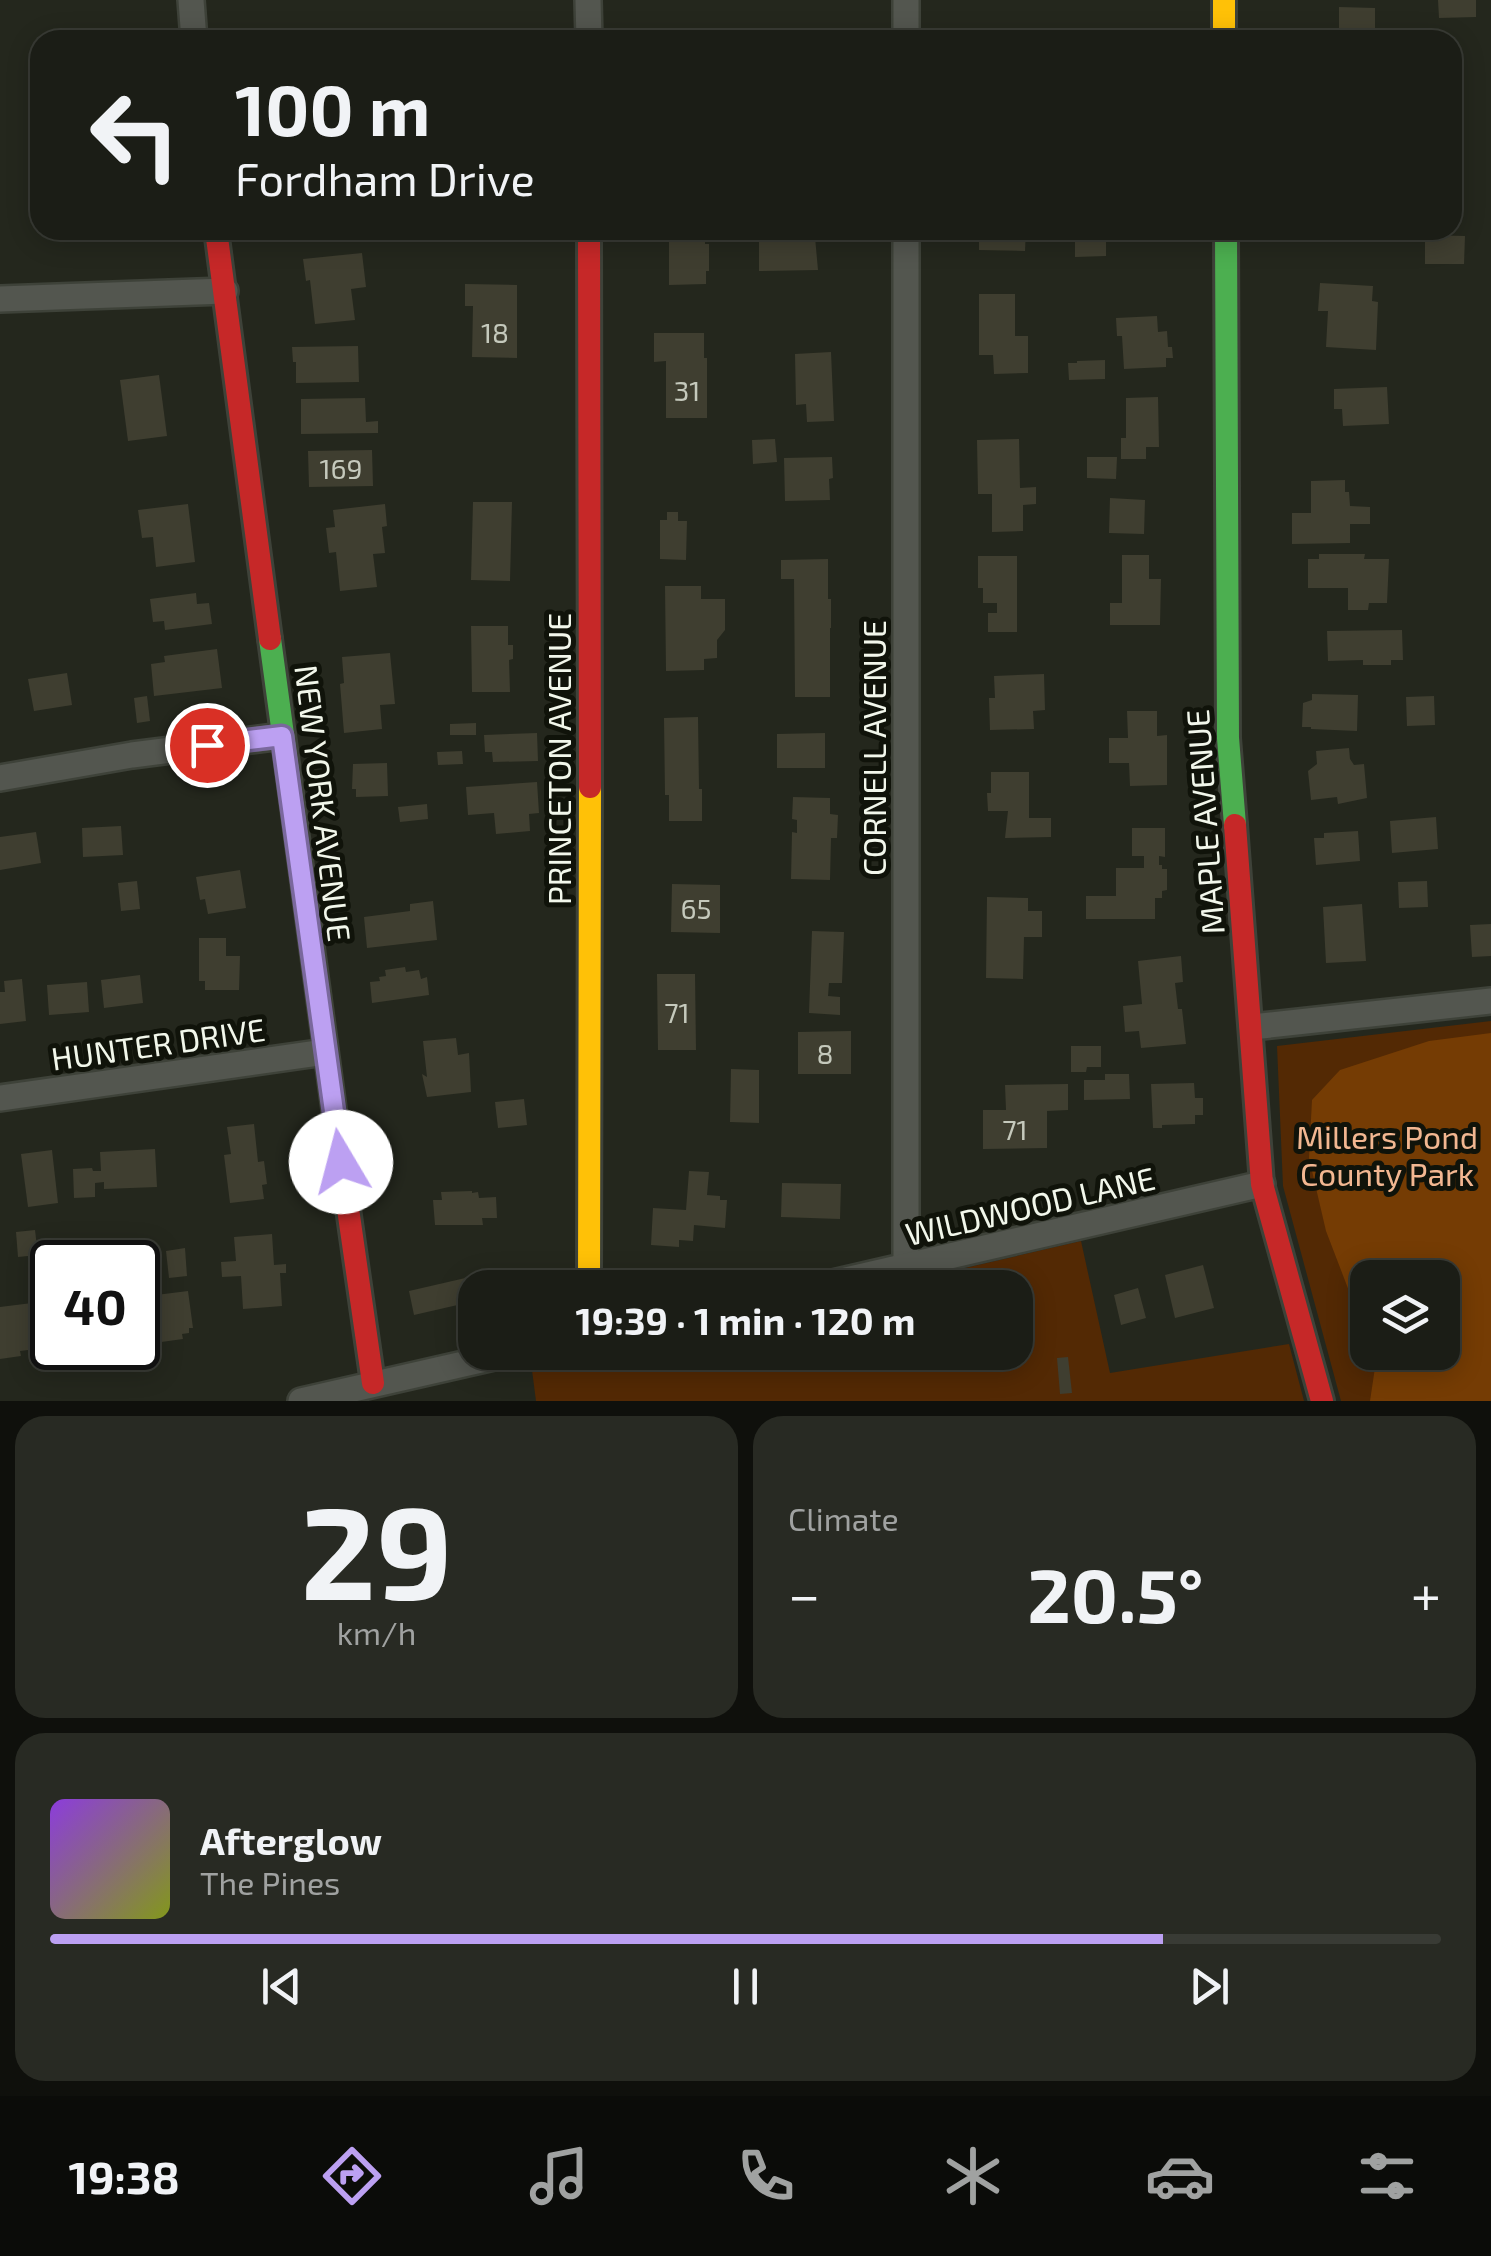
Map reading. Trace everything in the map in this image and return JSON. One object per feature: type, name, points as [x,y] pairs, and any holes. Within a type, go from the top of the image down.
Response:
[{"type":"street","points":[[190,0],[193,30]]},
{"type":"street","points":[[588,0],[588,30]]},
{"type":"street","points":[[906,0],[906,30]]},
{"type":"street","points":[[1224,0],[1224,30]]},
{"type":"street","name":"NEW YORK AVENUE","points":[[217,240],[373,1383]]},
{"type":"street","name":"PRINCETON AVENUE","points":[[589,240],[589,1270]]},
{"type":"street","name":"CORNELL AVENUE","points":[[906,240],[906,1266]]},
{"type":"street","name":"MAPLE AVENUE","points":[[1226,240],[1228,738],[1262,1184],[1322,1401]]},
{"type":"street","points":[[0,299],[224,291]]},
{"type":"street","points":[[0,778],[132,755],[282,736]]},
{"type":"street","points":[[1252,1028],[1491,1001]]},
{"type":"street","name":"HUNTER DRIVE","points":[[0,1098],[325,1052]]},
{"type":"street","name":"WILDWOOD LANE","points":[[889,1270],[1262,1184]]},
{"type":"street","points":[[301,1401],[458,1365]]},
{"type":"green space","name":"Millers Pond County Park","points":[[1491,1021],[1491,1401],[1341,1401],[1283,1186],[1277,1046]]},
{"type":"green space","name":"Millers Pond County Park","points":[[1491,1033],[1491,1401],[1370,1401],[1375,1370],[1460,1370],[1460,1260],[1350,1260],[1350,1294],[1326,1231],[1309,1158],[1312,1100],[1340,1070],[1429,1041]]},
{"type":"green space","points":[[1081,1241],[1110,1373],[1289,1344],[1304,1401],[536,1401],[532,1370],[1033,1370],[1033,1270],[956,1270]]},
{"type":"building","points":[[1438,0],[1476,0],[1476,17],[1439,18]]},
{"type":"building","points":[[1339,7],[1375,8],[1375,30],[1339,30]]},
{"type":"building","points":[[1465,236],[1464,264],[1425,264],[1425,240],[1462,240]]},
{"type":"building","points":[[669,240],[705,240],[709,244],[706,284],[669,285]]},
{"type":"building","points":[[759,240],[815,240],[818,270],[759,271]]},
{"type":"building","points":[[979,240],[1026,240],[1025,251],[979,250]]},
{"type":"building","points":[[1075,240],[1106,240],[1106,256],[1075,257]]},
{"type":"building","points":[[362,253],[366,287],[351,289],[355,320],[315,324],[310,280],[306,281],[303,259]]},
{"type":"building","points":[[1320,283],[1373,286],[1372,301],[1378,302],[1376,350],[1326,347],[1328,311],[1318,311]]},
{"type":"building","points":[[465,284],[517,285],[517,358],[472,357],[473,306],[465,306]]},
{"type":"building","points":[[979,294],[1015,294],[1015,336],[1028,336],[1028,373],[994,374],[993,355],[979,355]]},
{"type":"building","points":[[1157,316],[1158,332],[1167,331],[1173,358],[1166,358],[1166,367],[1124,369],[1122,336],[1117,336],[1116,318]]},
{"type":"building","points":[[654,333],[704,333],[707,418],[666,418],[666,361],[654,362]]},
{"type":"building","points":[[358,346],[359,382],[296,383],[292,347]]},
{"type":"building","points":[[831,352],[834,421],[807,422],[806,404],[796,405],[795,354]]},
{"type":"building","points":[[1105,360],[1105,379],[1069,380],[1068,363]]},
{"type":"building","points":[[159,375],[167,436],[128,441],[120,380]]},
{"type":"building","points":[[1387,387],[1389,424],[1343,426],[1342,409],[1334,409],[1334,389]]},
{"type":"building","points":[[1158,397],[1159,447],[1146,447],[1146,459],[1121,459],[1121,438],[1126,438],[1126,398]]},
{"type":"building","points":[[365,398],[366,422],[378,421],[378,433],[301,434],[301,399]]},
{"type":"building","points":[[775,439],[777,462],[753,464],[752,440]]},
{"type":"building","points":[[1019,439],[1020,488],[1036,487],[1036,504],[1023,505],[1023,531],[992,532],[992,494],[978,494],[977,440]]},
{"type":"building","points":[[372,450],[373,486],[309,487],[308,451]]},
{"type":"building","points":[[832,457],[830,500],[785,501],[784,458]]},
{"type":"building","points":[[1087,457],[1117,457],[1116,479],[1087,478]]},
{"type":"building","points":[[1345,480],[1350,506],[1370,507],[1370,524],[1350,524],[1350,543],[1292,544],[1292,513],[1311,513],[1311,481]]},
{"type":"building","points":[[1110,498],[1145,500],[1144,534],[1109,533]]},
{"type":"building","points":[[473,502],[512,502],[510,581],[471,580]]},
{"type":"building","points":[[188,504],[195,562],[156,567],[153,537],[142,538],[138,510]]},
{"type":"building","points":[[385,504],[385,553],[373,554],[377,587],[340,591],[336,552],[329,553],[326,528],[335,527],[333,510]]},
{"type":"building","points":[[667,512],[678,512],[678,521],[687,521],[686,560],[660,559],[660,520],[667,520]]},
{"type":"building","points":[[1319,554],[1365,554],[1364,559],[1389,559],[1387,603],[1369,603],[1368,610],[1348,610],[1348,588],[1308,588],[1308,559],[1319,559]]},
{"type":"building","points":[[1122,555],[1149,555],[1149,579],[1161,579],[1160,625],[1110,625],[1110,603],[1122,603]]},
{"type":"building","points":[[978,556],[1017,556],[1017,632],[988,632],[988,613],[997,613],[997,603],[983,603],[983,588],[978,588]]},
{"type":"building","points":[[828,559],[830,697],[795,697],[794,579],[781,579],[781,560]]},
{"type":"building","points":[[665,586],[701,586],[701,599],[725,599],[725,630],[717,640],[717,658],[704,659],[704,670],[666,671]]},
{"type":"building","points":[[196,593],[197,604],[209,603],[212,624],[165,630],[164,621],[153,622],[150,599]]},
{"type":"building","points":[[471,626],[508,626],[508,645],[513,645],[513,659],[509,660],[510,692],[472,692]]},
{"type":"building","points":[[1402,630],[1403,660],[1391,660],[1391,665],[1363,665],[1363,660],[1328,661],[1327,631]]},
{"type":"building","points":[[217,649],[222,688],[154,696],[151,664],[165,662],[164,656]]},
{"type":"building","points":[[390,653],[395,704],[380,705],[382,729],[344,733],[342,657]]},
{"type":"building","points":[[67,673],[72,705],[34,711],[28,679]]},
{"type":"building","points":[[1044,674],[1045,710],[1033,711],[1034,729],[990,730],[989,698],[995,698],[994,676]]},
{"type":"building","points":[[1312,694],[1358,695],[1357,731],[1302,727],[1303,703],[1312,700]]},
{"type":"building","points":[[147,696],[150,721],[137,723],[134,698]]},
{"type":"building","points":[[1434,696],[1435,725],[1407,726],[1406,697]]},
{"type":"building","points":[[1127,711],[1157,711],[1157,736],[1167,735],[1167,785],[1130,786],[1129,763],[1109,763],[1109,738],[1128,738]]},
{"type":"building","points":[[698,717],[702,821],[669,821],[664,718]]},
{"type":"building","points":[[476,723],[476,735],[450,735],[450,724]]},
{"type":"building","points":[[537,733],[538,761],[493,762],[492,752],[485,752],[484,735]]},
{"type":"building","points":[[825,733],[825,768],[777,768],[777,734]]},
{"type":"building","points":[[1349,748],[1354,765],[1364,764],[1367,798],[1338,804],[1337,797],[1311,800],[1308,771],[1317,764],[1316,751]]},
{"type":"building","points":[[462,751],[463,764],[438,765],[437,752]]},
{"type":"building","points":[[387,763],[388,796],[356,797],[356,789],[352,789],[353,764]]},
{"type":"building","points":[[991,772],[1029,772],[1029,818],[1051,818],[1051,837],[1005,838],[1008,811],[988,811]]},
{"type":"building","points":[[537,782],[539,813],[529,814],[530,831],[496,834],[494,813],[468,815],[466,787]]},
{"type":"building","points":[[793,797],[830,798],[830,814],[838,815],[837,838],[831,838],[830,880],[791,879],[792,832],[797,833],[797,820],[792,819]]},
{"type":"building","points":[[427,804],[428,819],[400,822],[398,807]]},
{"type":"building","points":[[1436,817],[1438,849],[1392,853],[1390,821]]},
{"type":"building","points":[[121,826],[123,855],[83,857],[82,828]]},
{"type":"building","points":[[1132,828],[1165,828],[1165,857],[1159,856],[1159,865],[1167,869],[1167,890],[1162,891],[1162,898],[1155,898],[1155,919],[1086,919],[1086,896],[1116,896],[1116,868],[1144,868],[1144,856],[1132,856]]},
{"type":"building","points":[[1358,831],[1360,861],[1316,865],[1314,838],[1324,838],[1324,833]]},
{"type":"building","points":[[36,832],[41,863],[0,870],[0,837]]},
{"type":"building","points":[[240,870],[246,908],[208,914],[205,899],[200,900],[196,877]]},
{"type":"building","points":[[137,881],[140,909],[121,911],[118,883]]},
{"type":"building","points":[[1427,881],[1428,907],[1399,908],[1398,882]]},
{"type":"building","points":[[672,884],[720,885],[720,933],[671,932]]},
{"type":"building","points":[[987,897],[1028,898],[1028,911],[1042,911],[1042,937],[1024,937],[1023,979],[986,978]]},
{"type":"building","points":[[433,901],[437,940],[367,948],[364,917],[410,911],[410,904]]},
{"type":"building","points":[[1362,904],[1366,961],[1326,963],[1323,907]]},
{"type":"building","points":[[1491,924],[1491,956],[1472,957],[1470,925]]},
{"type":"building","points":[[812,931],[844,932],[842,983],[829,983],[828,996],[840,997],[840,1015],[809,1013]]},
{"type":"building","points":[[199,938],[226,938],[226,956],[240,956],[239,990],[205,990],[205,981],[199,981]]},
{"type":"building","points":[[1181,956],[1183,982],[1175,983],[1186,1044],[1141,1048],[1139,1031],[1125,1032],[1123,1006],[1142,1004],[1138,961]]},
{"type":"building","points":[[405,967],[406,972],[419,970],[421,979],[427,977],[429,995],[372,1003],[370,982],[380,981],[379,977],[386,976],[385,970]]},
{"type":"building","points":[[657,974],[695,974],[696,1050],[658,1050]]},
{"type":"building","points":[[140,975],[143,1003],[104,1008],[101,980]]},
{"type":"building","points":[[22,979],[26,1021],[0,1024],[4,981]]},
{"type":"building","points":[[87,982],[89,1012],[49,1015],[47,985]]},
{"type":"building","points":[[851,1031],[851,1074],[798,1074],[798,1032]]},
{"type":"building","points":[[456,1038],[458,1055],[469,1053],[471,1092],[427,1097],[422,1074],[427,1077],[423,1041]]},
{"type":"building","points":[[1071,1046],[1101,1046],[1101,1067],[1071,1072]]},
{"type":"building","points":[[731,1069],[759,1070],[759,1123],[730,1122]]},
{"type":"building","points":[[1105,1074],[1129,1074],[1130,1099],[1084,1100],[1084,1080],[1105,1080]]},
{"type":"building","points":[[1194,1083],[1195,1098],[1203,1098],[1203,1115],[1195,1115],[1195,1124],[1153,1128],[1151,1084]]},
{"type":"building","points":[[1068,1084],[1068,1110],[1047,1111],[1047,1148],[983,1149],[983,1110],[1006,1110],[1005,1085]]},
{"type":"building","points":[[524,1099],[527,1125],[498,1128],[495,1102]]},
{"type":"building","points":[[254,1124],[258,1162],[264,1161],[264,1199],[230,1203],[224,1155],[231,1154],[227,1127]]},
{"type":"building","points":[[155,1149],[157,1187],[104,1189],[104,1182],[95,1183],[95,1197],[74,1198],[73,1169],[101,1171],[100,1152]]},
{"type":"building","points":[[52,1150],[58,1203],[28,1207],[21,1154]]},
{"type":"building","points":[[689,1171],[709,1172],[707,1195],[727,1200],[725,1228],[694,1225],[693,1241],[679,1240],[679,1247],[651,1245],[653,1208],[686,1210]]},
{"type":"building","points":[[782,1183],[841,1184],[840,1219],[781,1217]]},
{"type":"building","points":[[441,1192],[478,1192],[479,1198],[496,1197],[497,1218],[482,1218],[483,1225],[435,1225],[433,1200],[442,1200]]},
{"type":"building","points":[[35,1230],[36,1240],[30,1240],[30,1256],[18,1257],[16,1232]]},
{"type":"building","points":[[272,1234],[274,1265],[286,1264],[286,1273],[280,1273],[282,1306],[243,1309],[241,1276],[222,1277],[221,1262],[236,1261],[234,1237]]},
{"type":"building","points":[[185,1248],[187,1276],[169,1278],[166,1251]]},
{"type":"building","points":[[1203,1265],[1214,1308],[1175,1318],[1165,1275]]},
{"type":"building","points":[[458,1280],[458,1305],[414,1315],[409,1291]]},
{"type":"building","points":[[1138,1288],[1146,1318],[1121,1325],[1114,1295]]},
{"type":"building","points":[[188,1291],[193,1328],[182,1334],[183,1339],[160,1342],[160,1294]]},
{"type":"building","points":[[30,1303],[30,1350],[20,1351],[21,1356],[0,1359],[0,1307]]},
{"type":"building","points":[[1068,1357],[1072,1393],[1060,1394],[1057,1358]]},
{"type":"traffic: fast","points":[[1226,240],[1228,738],[1235,825]]},
{"type":"traffic: fast","points":[[270,639],[339,1146]]},
{"type":"traffic: slow","points":[[1224,0],[1224,30]]},
{"type":"traffic: slow","points":[[589,1270],[590,787]]},
{"type":"traffic: jam","points":[[217,240],[270,639]]},
{"type":"traffic: jam","points":[[589,240],[590,787]]},
{"type":"traffic: jam","points":[[1235,825],[1262,1184],[1322,1401]]},
{"type":"traffic: jam","points":[[339,1146],[373,1383]]},
{"type":"route","points":[[207,745],[282,736],[341,1162]]}]
